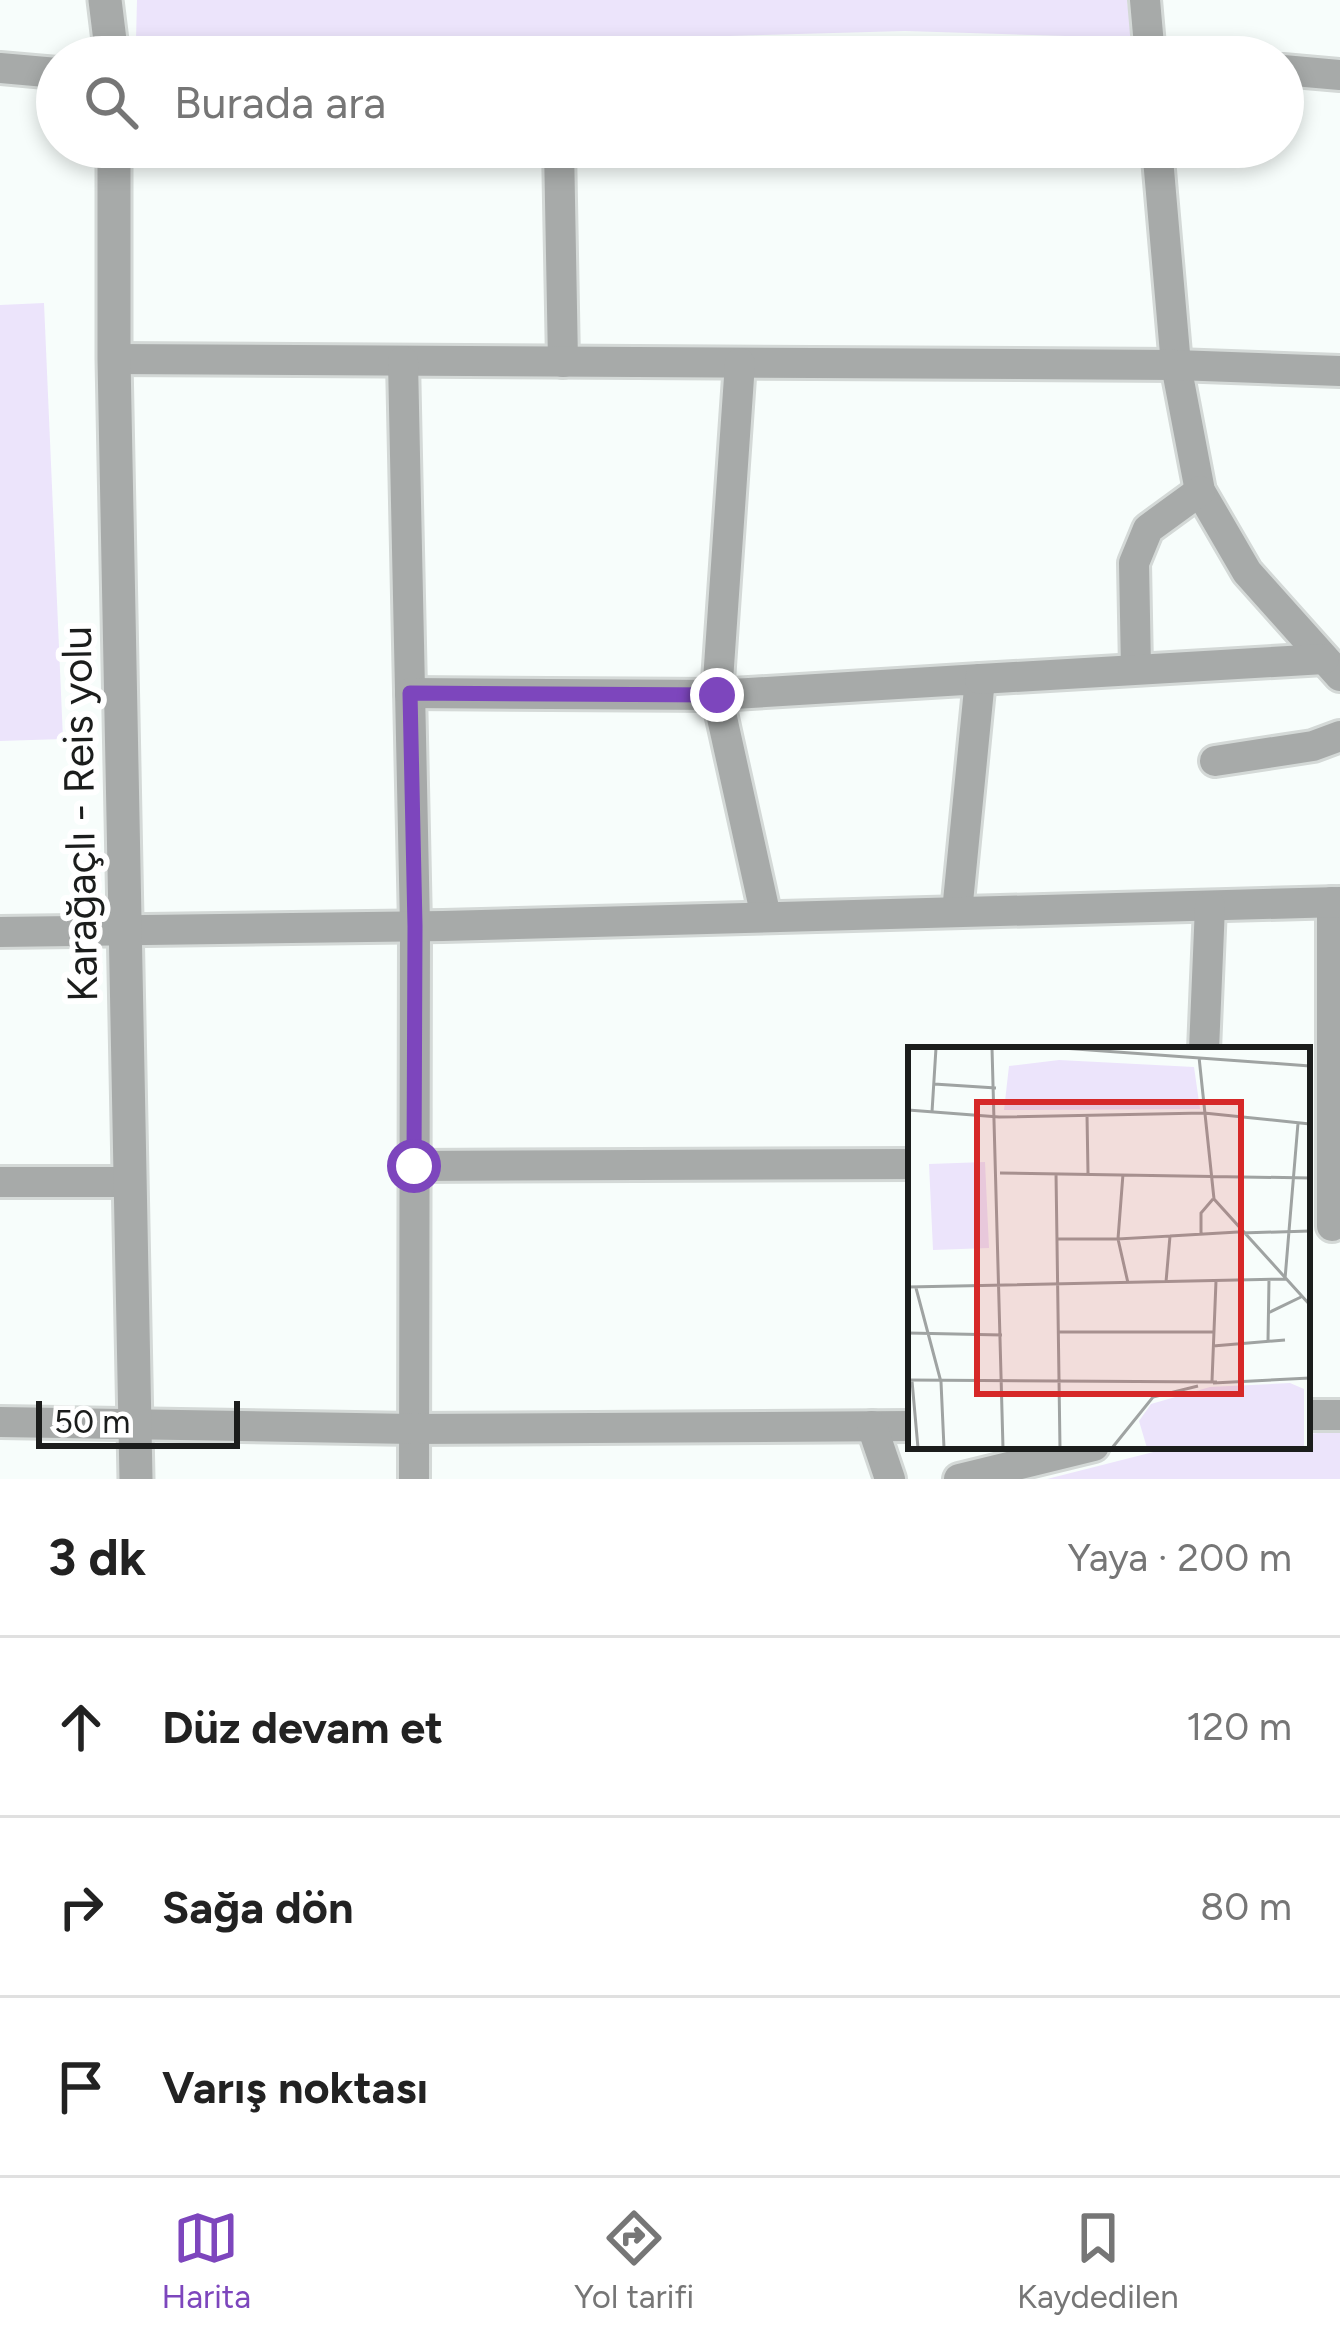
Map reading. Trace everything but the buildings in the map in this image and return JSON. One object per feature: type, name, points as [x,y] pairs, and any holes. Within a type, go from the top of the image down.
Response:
[{"type":"street","points":[[105,0],[109,36]]},
{"type":"street","points":[[1145,0],[1150,36]]},
{"type":"street","points":[[0,68],[36,71]]},
{"type":"street","points":[[1304,72],[1340,75]]},
{"type":"street","name":"Karağaçlı - Reis yolu","points":[[114,168],[136,1479]]},
{"type":"street","points":[[559,168],[562,362]]},
{"type":"street","points":[[1159,168],[1176,365],[1200,491],[1247,572],[1334,666]]},
{"type":"street","points":[[114,359],[1176,365],[1340,371]]},
{"type":"street","points":[[403,361],[415,926],[414,1479]]},
{"type":"street","points":[[740,363],[717,695],[766,917]]},
{"type":"street","points":[[1136,669],[1135,563],[1148,529],[1200,491]]},
{"type":"street","points":[[410,693],[717,695],[1136,669],[1334,666]]},
{"type":"street","points":[[957,912],[980,679]]},
{"type":"street","points":[[1216,761],[1312,746],[1340,736]]},
{"type":"street","points":[[0,932],[1336,902],[1326,1226]]},
{"type":"street","points":[[1204,1047],[1210,906]]},
{"type":"street","points":[[414,1166],[908,1164]]},
{"type":"street","points":[[0,1182],[131,1182]]},
{"type":"street","points":[[1310,1415],[1340,1414]]},
{"type":"street","points":[[0,1422],[413,1429],[908,1426]]},
{"type":"street","points":[[872,1426],[890,1479]]},
{"type":"street","points":[[959,1479],[1082,1449]]},
{"type":"shaded area","points":[[137,0],[1127,0],[1132,36],[905,31],[730,36],[136,36]]},
{"type":"shaded area","points":[[44,303],[63,739],[0,741],[0,305]]},
{"type":"shaded area","points":[[1340,1431],[1340,1479],[1047,1479],[1165,1449],[1310,1449],[1310,1434]]},
{"type":"route","points":[[414,1166],[410,693],[717,695]]}]
